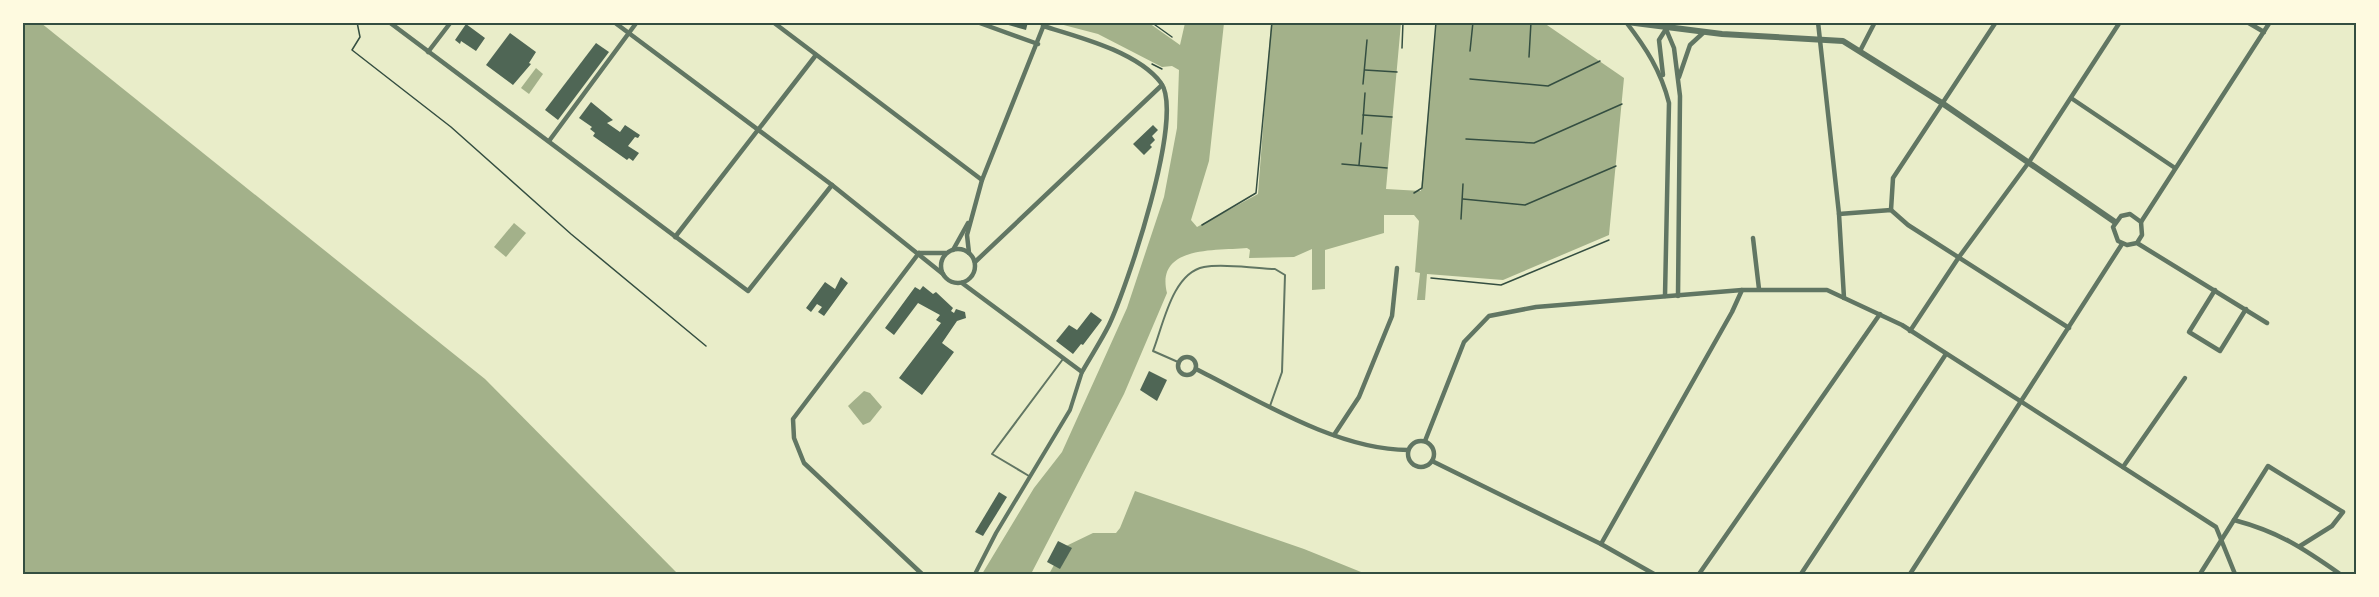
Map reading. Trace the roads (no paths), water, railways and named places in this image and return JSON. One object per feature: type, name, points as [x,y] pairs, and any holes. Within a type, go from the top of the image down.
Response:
[{"type":"street","points":[[389,22],[748,291],[832,185]]},
{"type":"street","points":[[428,52],[451,22]]},
{"type":"street","points":[[614,22],[832,185],[951,281],[962,283],[1082,372]]},
{"type":"street","points":[[549,141],[637,22]]},
{"type":"street","points":[[773,22],[982,180]]},
{"type":"street","points":[[977,22],[1038,44]]},
{"type":"street","points":[[1626,22],[1703,33],[1843,41],[1942,103],[2115,222]]},
{"type":"street","points":[[1626,22],[1644,45],[1663,79]]},
{"type":"street","points":[[1818,22],[1839,214],[1844,298]]},
{"type":"street","points":[[1860,51],[1875,22]]},
{"type":"street","points":[[1891,210],[1893,178],[1996,22]]},
{"type":"street","points":[[1910,331],[1959,257],[2029,162],[2121,22]]},
{"type":"street","points":[[2247,22],[2264,32]]},
{"type":"street","points":[[2137,243],[2142,236],[2141,222],[2270,22]]},
{"type":"street","points":[[962,283],[974,273],[975,262],[969,253],[967,238],[970,218],[982,180],[1044,25],[1089,39],[1142,65],[1162,85],[1167,103],[1151,204],[1126,282],[1110,324],[1082,372],[1070,410],[1049,449],[1029,476],[975,574]]},
{"type":"street","points":[[1665,296],[1669,103],[1663,79],[1659,40],[1666,29]]},
{"type":"street","points":[[1666,29],[1674,48],[1679,79],[1678,296]]},
{"type":"street","points":[[1679,79],[1690,45],[1703,33]]},
{"type":"street","points":[[675,237],[816,55]]},
{"type":"street","points":[[975,262],[1162,85]]},
{"type":"street","points":[[2071,98],[2175,168]]},
{"type":"street","points":[[1668,144],[1679,144]]},
{"type":"street","points":[[1839,214],[1891,210],[2069,328]]},
{"type":"street","points":[[2141,222],[2130,214],[2121,216],[2115,222],[2115,237],[2122,244],[2137,243],[2267,322]]},
{"type":"street","points":[[918,253],[947,253],[953,250],[970,218]]},
{"type":"street","points":[[1753,238],[1758,290]]},
{"type":"street","points":[[1910,574],[2122,244]]},
{"type":"street","points":[[953,250],[969,253]]},
{"type":"street","points":[[918,253],[793,419],[794,438],[804,463],[922,574]]},
{"type":"street","points":[[943,274],[941,263],[947,253]]},
{"type":"street","points":[[1334,435],[1359,397],[1389,327],[1397,268]]},
{"type":"street","points":[[1425,441],[1464,342],[1489,316],[1536,307],[1742,290],[1827,290],[1880,314],[1910,331],[2216,527],[2235,574]]},
{"type":"street","points":[[1601,544],[1732,312],[1742,290]]},
{"type":"street","points":[[2215,290],[2189,332],[2205,342],[2220,351],[2246,309]]},
{"type":"street","points":[[1699,574],[1880,314]]},
{"type":"street","points":[[1801,574],[1946,354]]},
{"type":"street","points":[[1196,369],[1189,375],[1184,374],[1179,370],[1178,362],[1186,356],[1192,358],[1196,369],[1269,406],[1334,435],[1387,450],[1408,450]]},
{"type":"street","points":[[2123,467],[2185,378]]},
{"type":"street","points":[[1425,441],[1434,450],[1432,461],[1424,466],[1415,465],[1409,459],[1408,450],[1413,443],[1425,441]]},
{"type":"street","points":[[1432,461],[1601,544],[1654,574]]},
{"type":"street","points":[[2200,574],[2268,466],[2343,512],[2332,526],[2300,546]]},
{"type":"street","points":[[2234,520],[2268,528],[2300,546],[2340,574]]},
{"type":"lane","points":[[1178,362],[1153,351],[1177,289],[1191,272],[1204,267],[1275,269],[1285,275],[1282,372],[1269,406]]},
{"type":"lane","points":[[1029,476],[992,454],[1063,359]]}]
